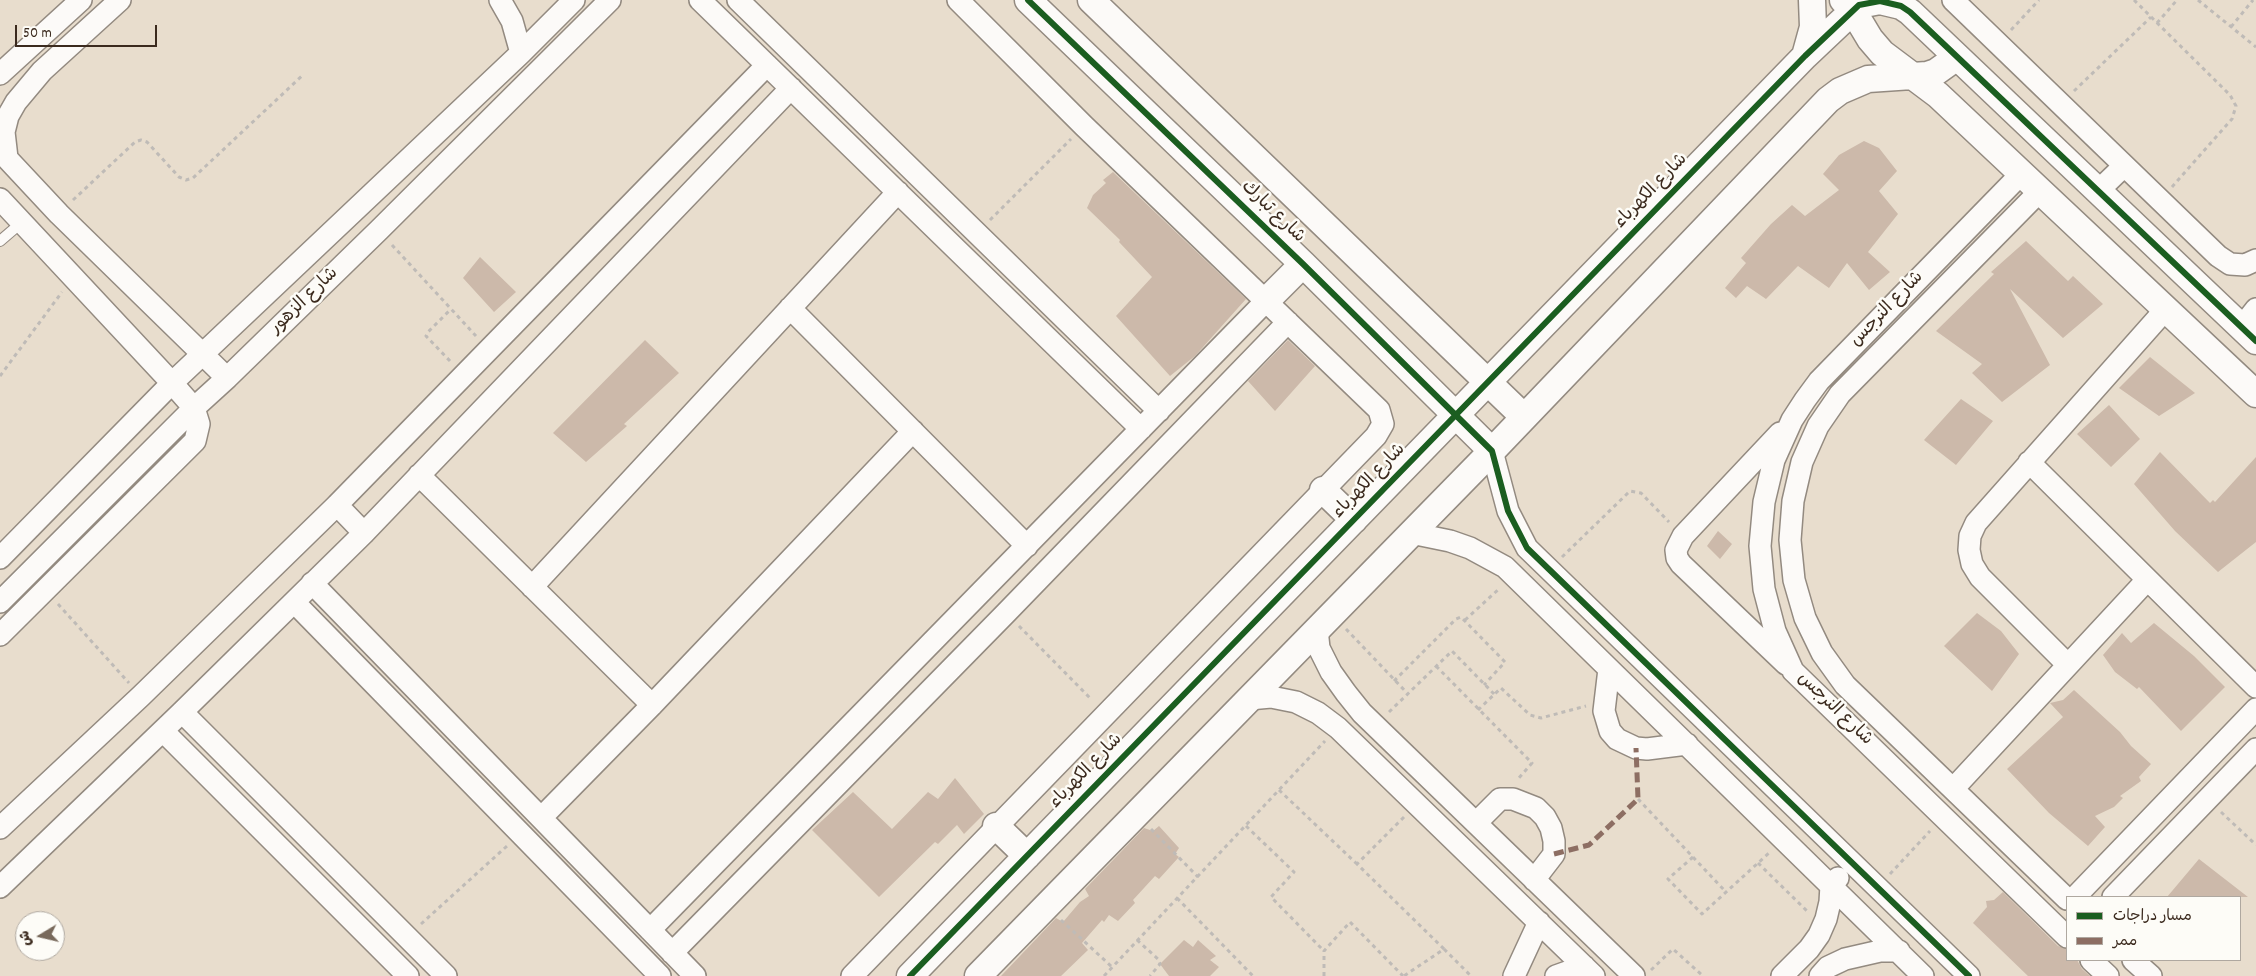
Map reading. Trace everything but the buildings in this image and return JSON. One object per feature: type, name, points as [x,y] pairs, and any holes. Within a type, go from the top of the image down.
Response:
[{"type":"street","points":[[0,74],[81,0]]},
{"type":"street","points":[[120,0],[42,71],[16,102],[8,116],[4,132],[4,154],[59,214],[227,378]]},
{"type":"street","points":[[500,0],[512,21],[521,53]]},
{"type":"street","name":"شارع الزهور","points":[[0,558],[172,383],[521,53],[574,0]]},
{"type":"street","name":"شارع الزهور","points":[[0,602],[194,408],[378,230],[610,0]]},
{"type":"street","points":[[700,0],[1141,429]]},
{"type":"street","points":[[738,0],[1159,411]]},
{"type":"street","points":[[852,976],[1380,431],[1382,424],[1382,414],[1084,126],[958,0]]},
{"type":"street","name":"شارع تبارك","points":[[1028,0],[1303,264],[1492,451]]},
{"type":"street","name":"شارع تبارك","points":[[1091,0],[1524,417]]},
{"type":"street","points":[[1805,56],[1813,27],[1812,0]]},
{"type":"street","points":[[1953,0],[2218,256],[2230,264],[2245,265],[2256,260]]},
{"type":"street","points":[[2251,326],[2098,191],[1898,3],[1880,1],[1848,5],[1870,39],[1882,53],[1938,96],[2256,394]]},
{"type":"street","name":"شارع الكهرباء","points":[[910,976],[1805,56],[1848,5]]},
{"type":"street","points":[[978,976],[1492,451],[1828,100],[1840,91],[1868,78],[1910,76],[1936,72],[1956,56]]},
{"type":"street","points":[[0,828],[141,696],[336,505],[767,65]]},
{"type":"street","points":[[0,886],[182,712],[364,533],[791,88]]},
{"type":"street","points":[[838,134],[857,116]]},
{"type":"street","points":[[2098,191],[2124,166]]},
{"type":"street","name":"شارع النرجس","points":[[2030,183],[1819,381],[1792,420],[1774,460],[1764,502],[1760,546],[1764,589],[1775,631],[1793,671],[2066,936]]},
{"type":"street","name":"شارع النرجس","points":[[2030,183],[1840,394],[1814,435],[1802,462],[1793,501],[1790,540],[1794,580],[1805,618],[1822,653],[1845,685],[2066,898]]},
{"type":"street","points":[[532,588],[898,192]]},
{"type":"street","points":[[0,199],[172,383],[194,408],[199,424],[194,441],[0,635]]},
{"type":"street","points":[[650,930],[1303,264]]},
{"type":"street","points":[[790,308],[1027,546]]},
{"type":"street","points":[[2068,665],[1980,577],[1972,564],[1969,550],[1970,536],[1976,523],[2165,310]]},
{"type":"street","points":[[672,953],[1006,614],[1288,322]]},
{"type":"street","points":[[1792,420],[1683,536],[1676,550],[1677,558],[1681,564],[1793,671]]},
{"type":"street","points":[[541,818],[652,705],[914,431]]},
{"type":"street","points":[[1492,451],[1502,491],[1517,530],[1527,548],[1969,976]]},
{"type":"street","points":[[2029,462],[2256,687]]},
{"type":"street","points":[[420,475],[652,705]]},
{"type":"street","points":[[1323,490],[1354,520]]},
{"type":"street","points":[[336,505],[364,533]]},
{"type":"street","points":[[1411,533],[1438,537],[1470,548],[1505,568],[1923,976]]},
{"type":"street","points":[[1953,789],[2148,580]]},
{"type":"street","points":[[312,584],[695,976]]},
{"type":"street","points":[[294,602],[660,976]]},
{"type":"street","points":[[1317,629],[1320,648],[1331,672],[1346,693],[1375,725],[1634,976]]},
{"type":"street","points":[[1609,669],[1605,700],[1606,721],[1610,731],[1626,745],[1647,750],[1687,744]]},
{"type":"street","points":[[1249,699],[1271,697],[1296,702],[1318,713],[1338,728],[1589,971]]},
{"type":"street","points":[[2076,896],[2256,709]]},
{"type":"street","points":[[182,712],[446,976]]},
{"type":"street","points":[[863,713],[886,735]]},
{"type":"street","points":[[163,730],[408,976]]},
{"type":"street","points":[[2114,896],[2256,749]]},
{"type":"street","points":[[1476,823],[1500,799],[1512,799],[1536,808],[1545,817],[1551,828],[1554,854],[1534,880]]},
{"type":"street","points":[[996,826],[1027,856]]},
{"type":"street","points":[[1782,976],[1809,949],[1823,926],[1830,902],[1831,885],[1851,862]]},
{"type":"street","points":[[589,904],[607,886]]},
{"type":"street","points":[[2051,921],[2066,906]]},
{"type":"street","points":[[1514,976],[1539,922]]},
{"type":"street","points":[[1820,976],[1828,967],[1845,959],[1880,951],[1899,951]]},
{"type":"street","points":[[2092,961],[2108,976]]},
{"type":"street","points":[[2134,961],[2151,976]]},
{"type":"street","points":[[1556,976],[1589,971]]},
{"type":"lane","points":[[0,241],[21,223]]},
{"type":"path","points":[[1998,44],[2039,0]]},
{"type":"path","points":[[2134,0],[2230,94],[2236,106],[2232,119],[2160,200]]},
{"type":"path","points":[[2157,22],[2177,0]]},
{"type":"path","points":[[2198,0],[2256,46]]},
{"type":"path","points":[[2231,27],[2253,0]]},
{"type":"path","points":[[2060,104],[2151,17]]},
{"type":"path","points":[[59,214],[135,142],[141,140],[147,142],[179,177],[186,180],[193,178],[304,74]]},
{"type":"path","points":[[977,233],[1084,126]]},
{"type":"path","points":[[378,230],[488,349]]},
{"type":"path","points":[[0,376],[73,278]]},
{"type":"path","points":[[1549,570],[1630,491],[1641,493],[1683,536]]},
{"type":"path","points":[[1465,620],[1514,576]]},
{"type":"path","points":[[45,590],[141,696]]},
{"type":"path","points":[[1006,614],[1105,714]]},
{"type":"path","points":[[1394,681],[1456,618],[1461,617],[1505,662],[1484,685]]},
{"type":"path","points":[[1352,622],[1346,629],[1408,694]]},
{"type":"path","points":[[1375,725],[1452,651],[1494,694]]},
{"type":"path","points":[[1436,666],[1532,763]]},
{"type":"path","points":[[1478,710],[1501,688],[1530,714],[1541,718],[1552,717],[1605,700]]},
{"type":"path","points":[[1104,976],[1338,728]]},
{"type":"path","points":[[1279,790],[1470,976]]},
{"type":"path","points":[[1638,799],[1726,892]]},
{"type":"path","points":[[2208,799],[2256,845]]},
{"type":"path","points":[[1357,864],[1417,804]]},
{"type":"path","points":[[1136,814],[1198,876]]},
{"type":"path","points":[[1877,887],[1943,817]]},
{"type":"path","points":[[1246,826],[1294,872],[1272,897],[1324,951]]},
{"type":"path","points":[[407,937],[520,833]]},
{"type":"path","points":[[1693,857],[1668,879],[1702,914],[1784,839]]},
{"type":"path","points":[[1758,863],[1823,926]]},
{"type":"path","points":[[1177,898],[1253,976]]},
{"type":"path","points":[[1046,906],[1112,967]]},
{"type":"path","points":[[1324,976],[1324,951],[1350,922],[1404,976],[1444,950]]},
{"type":"path","points":[[1137,940],[1158,959],[1160,964],[1150,976]]},
{"type":"path","points":[[1646,976],[1673,949],[1703,976]]},
{"type":"marked path","points":[[1554,854],[1589,845],[1638,799],[1636,748]]},
{"type":"cycle path","points":[[1028,0],[1303,264],[1492,451],[1508,511],[1527,548],[1969,976]]},
{"type":"cycle path","points":[[910,976],[1805,56],[1859,5],[1880,1],[1901,6],[1910,12],[2256,341]]}]
